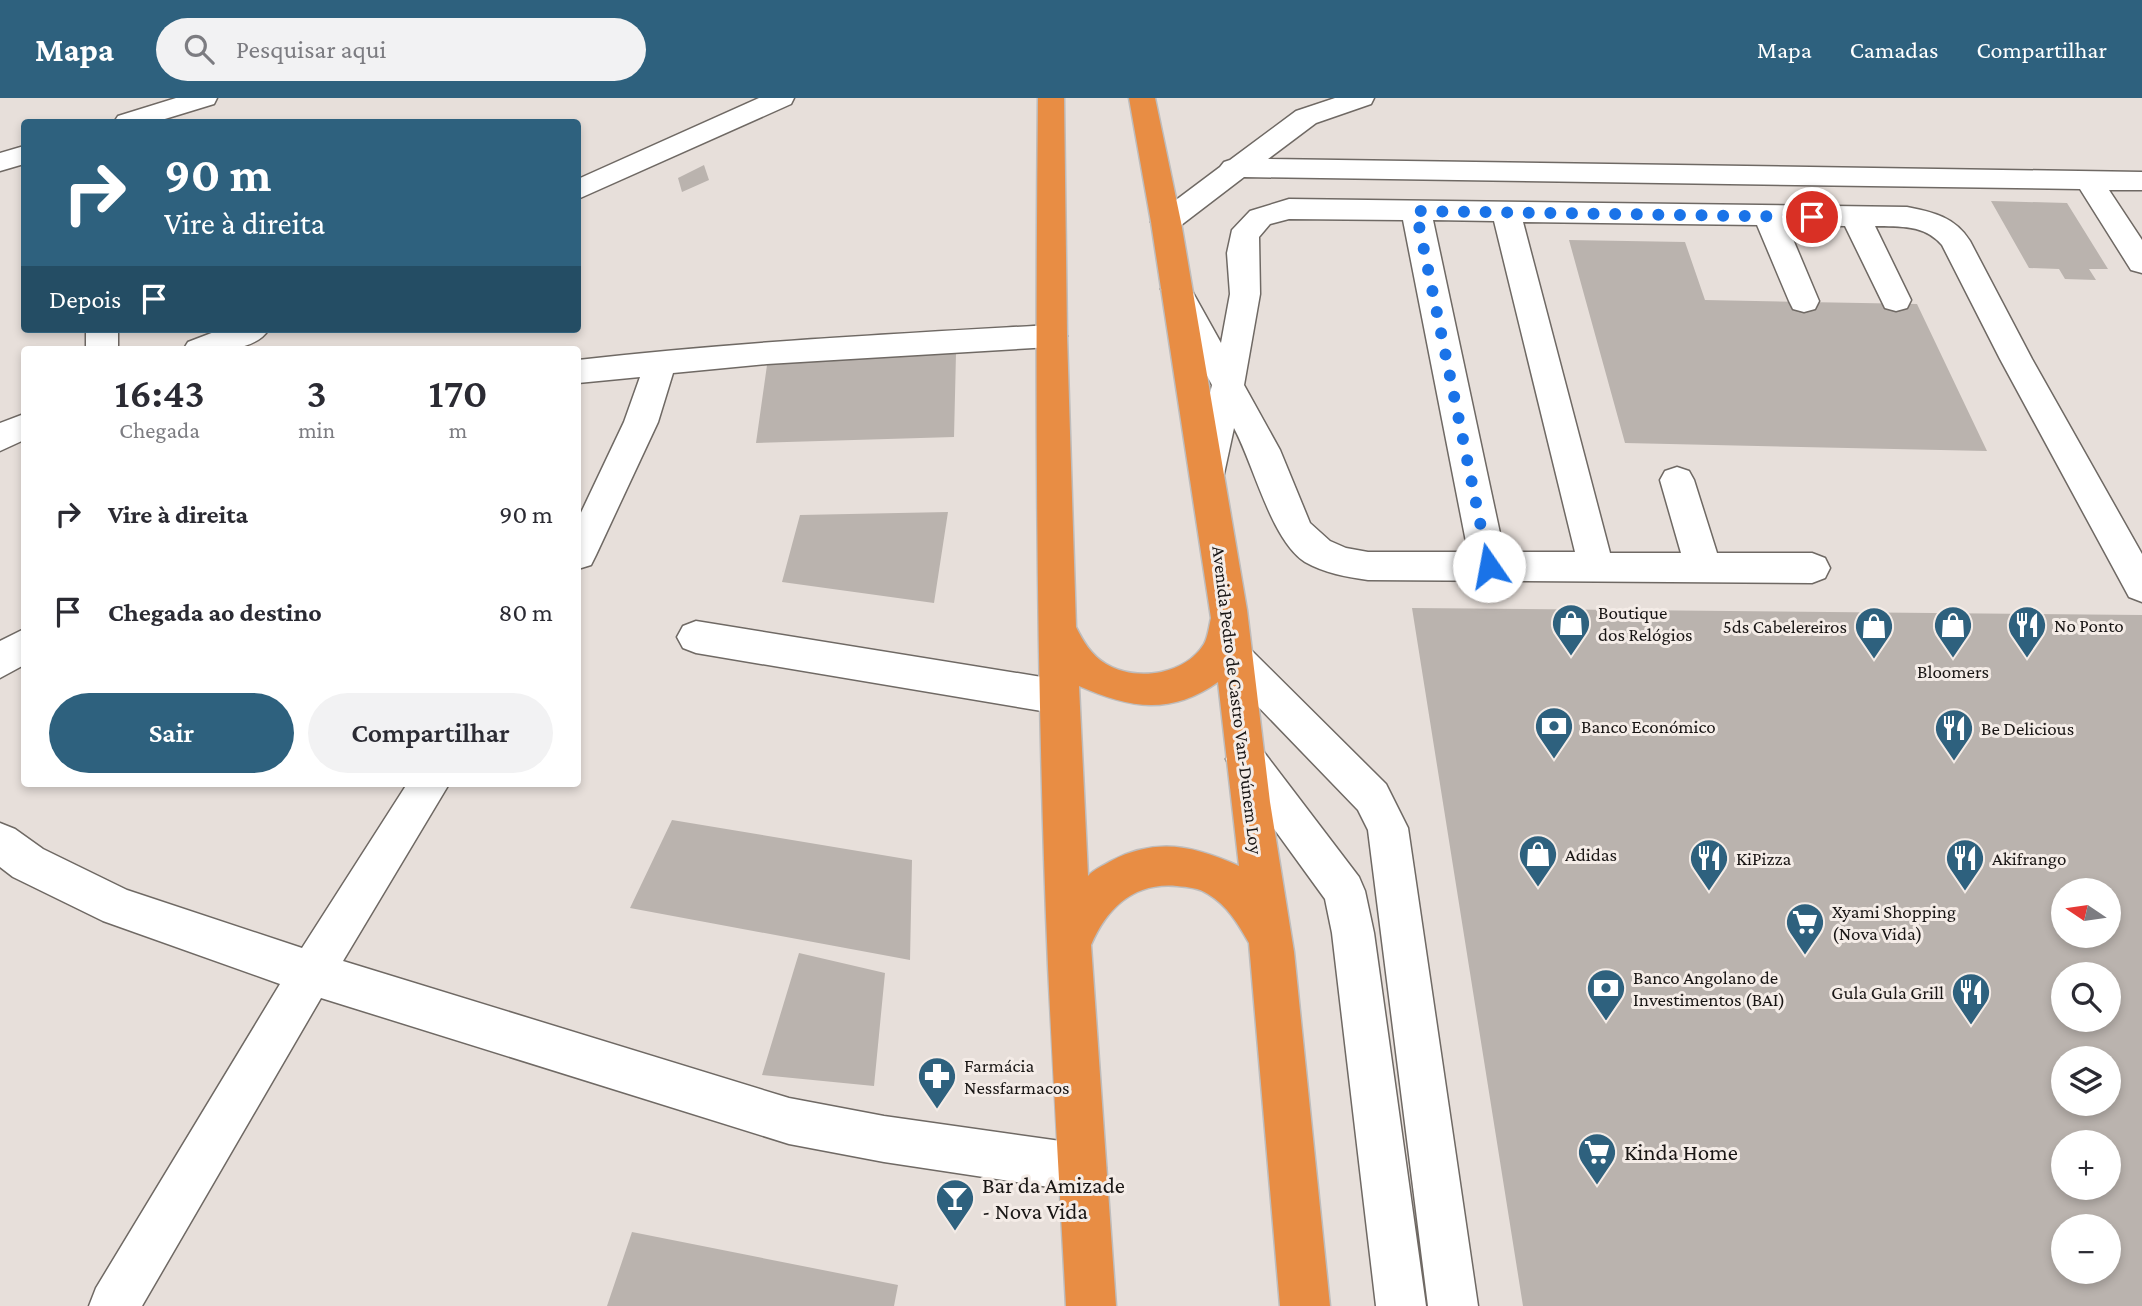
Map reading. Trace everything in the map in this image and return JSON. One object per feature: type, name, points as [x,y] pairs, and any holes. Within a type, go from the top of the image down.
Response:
[{"type":"highway","points":[[1051,98],[1051,336],[1057,619],[1070,965],[1091,1306]]},
{"type":"highway","name":"Avenida Pedro de Castro Van-Dúnem Loy","points":[[1142,98],[1166,222],[1229,610],[1272,952],[1305,1306]]},
{"type":"highway","points":[[1057,619],[1069,654],[1089,673],[1122,687],[1159,690],[1188,681],[1218,656],[1228,633],[1229,610]]},
{"type":"highway","points":[[1070,965],[1074,932],[1088,902],[1124,873],[1154,865],[1194,868],[1230,884],[1262,922],[1272,952]]},
{"type":"street","points":[[108,119],[112,98]]},
{"type":"street","points":[[138,119],[204,98]]},
{"type":"street","points":[[581,189],[781,98]]},
{"type":"street","points":[[1166,222],[1234,168],[1306,117],[1362,98]]},
{"type":"street","points":[[0,162],[21,156]]},
{"type":"street","points":[[1234,168],[2142,181]]},
{"type":"street","points":[[2088,180],[2142,263]]},
{"type":"street","points":[[1207,474],[1245,292],[1242,243],[1247,229],[1256,219],[1272,212],[1289,209],[1929,220],[1948,230],[2142,587]]},
{"type":"street","points":[[1416,211],[1489,566]]},
{"type":"street","points":[[1506,212],[1596,566]]},
{"type":"street","points":[[1768,216],[1804,301]]},
{"type":"street","points":[[1856,218],[1896,300]]},
{"type":"street","points":[[1175,287],[1263,450],[1296,531],[1317,551],[1342,562],[1368,566],[1812,568]]},
{"type":"street","points":[[209,346],[243,333]]},
{"type":"street","points":[[581,371],[661,361],[1051,336]]},
{"type":"street","points":[[581,549],[641,422],[661,361]]},
{"type":"street","points":[[0,438],[21,428]]},
{"type":"street","points":[[1676,480],[1703,567]]},
{"type":"street","points":[[696,638],[1060,698]]},
{"type":"street","points":[[0,662],[21,647]]},
{"type":"street","points":[[1233,656],[1372,797],[1388,828],[1453,1306]]},
{"type":"street","points":[[1246,759],[1344,891],[1353,933],[1401,1306]]},
{"type":"street","points":[[114,1306],[311,973],[427,787]]},
{"type":"street","points":[[0,842],[28,863],[118,907],[311,973],[789,1121],[884,1139],[1082,1168]]},
{"type":"building","points":[[704,165],[709,180],[682,192],[678,178]]},
{"type":"building","points":[[1991,201],[2067,203],[2108,269],[2089,269],[2096,280],[2065,279],[2059,269],[2029,268]]},
{"type":"building","points":[[1569,240],[1685,242],[1705,300],[1917,304],[1987,451],[1625,443]]},
{"type":"building","points":[[956,353],[954,437],[756,443],[768,358]]},
{"type":"building","points":[[948,512],[934,603],[782,582],[800,515]]},
{"type":"building","name":"Xyami Shopping (Nova Vida)","points":[[1412,608],[2142,615],[2142,1306],[1523,1306]]},
{"type":"building","points":[[672,820],[912,860],[910,960],[630,908]]},
{"type":"building","points":[[799,953],[885,973],[874,1086],[762,1075]]},
{"type":"building","points":[[632,1232],[898,1285],[894,1306],[607,1306]]},
{"type":"place","name":"Boutique dos Relógios","points":[[1571,657]]},
{"type":"place","name":"Bloomers","points":[[1953,659]]},
{"type":"place","name":"No Ponto","points":[[2027,659]]},
{"type":"place","name":"5ds Cabelereiros","points":[[1874,660]]},
{"type":"place","name":"Banco Económico","points":[[1554,760]]},
{"type":"place","name":"Be Delicious","points":[[1954,762]]},
{"type":"place","name":"Adidas","points":[[1538,888]]},
{"type":"place","name":"KiPizza","points":[[1709,892]]},
{"type":"place","name":"Akifrango","points":[[1965,892]]},
{"type":"place","name":"Xyami Shopping (Nova Vida)","points":[[1805,956]]},
{"type":"place","name":"Banco Angolano de Investimentos (BAI)","points":[[1606,1022]]},
{"type":"place","name":"Gula Gula Grill","points":[[1971,1026]]},
{"type":"place","name":"Farmácia Nessfarmacos","points":[[937,1110]]},
{"type":"place","name":"Kinda Home","points":[[1597,1186]]},
{"type":"place","name":"Bar da Amizade - Nova Vida","points":[[955,1232]]},
{"type":"route","points":[[1489,566],[1416,211],[1812,217]]}]
